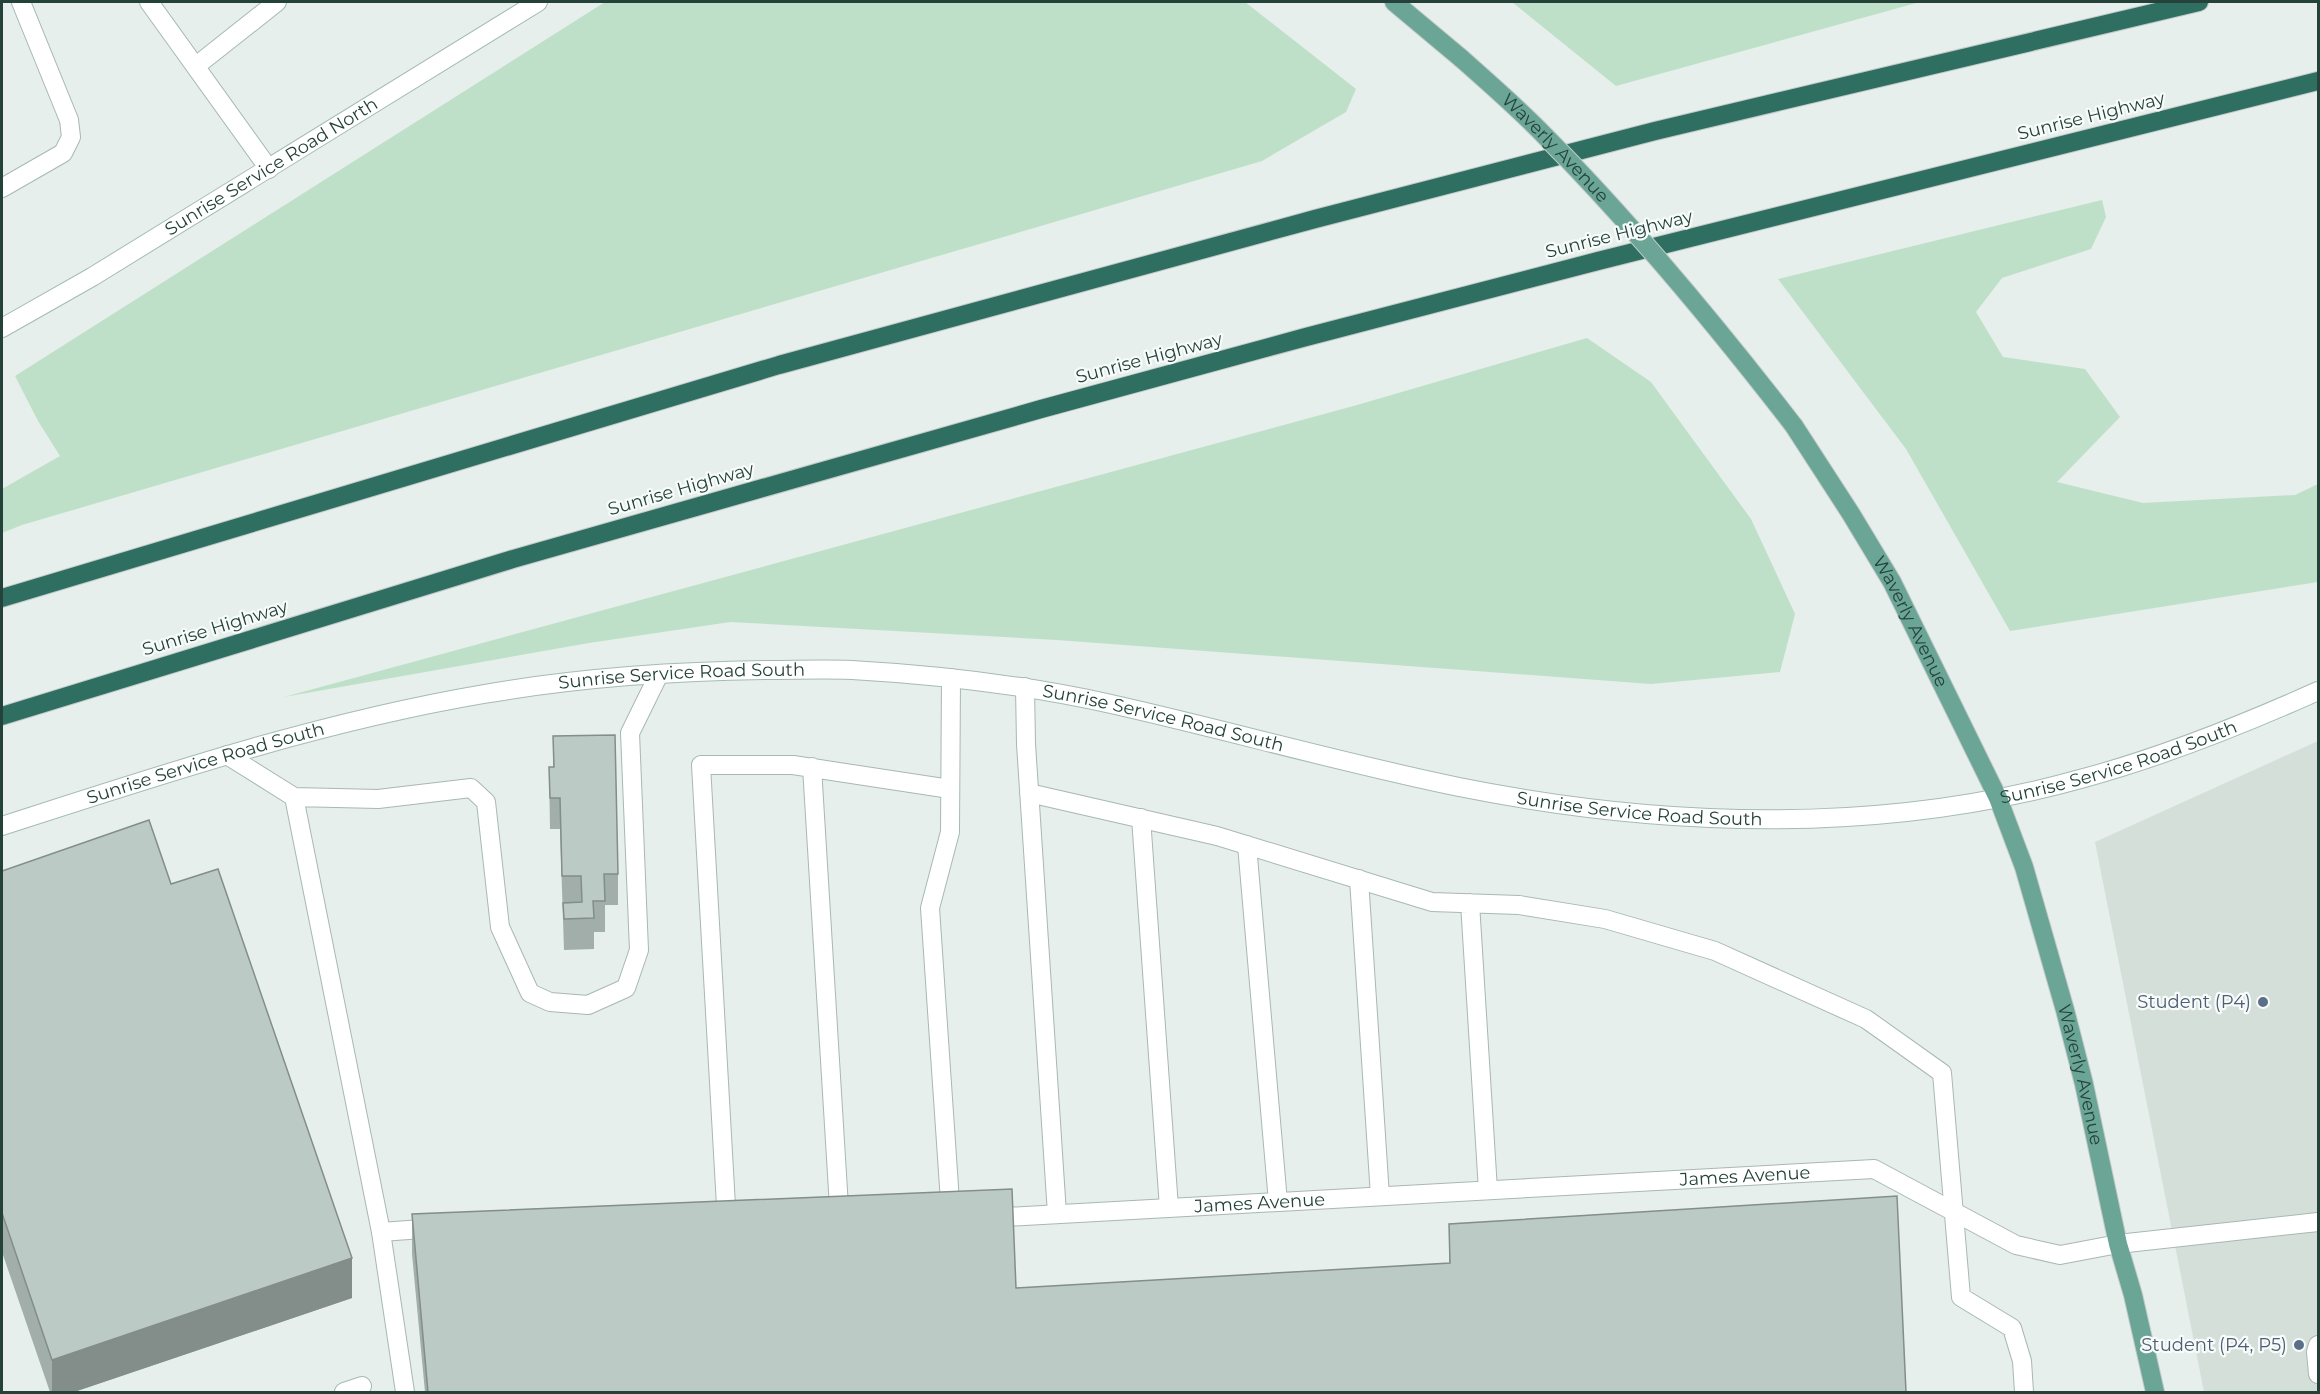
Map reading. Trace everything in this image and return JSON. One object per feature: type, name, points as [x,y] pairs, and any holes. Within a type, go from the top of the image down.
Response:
[{"type":"highway","points":[[2,598],[845,346],[1315,219],[1655,131],[2199,2]]},
{"type":"highway","name":"Sunrise Highway","points":[[2,716],[513,559],[1076,400],[1609,258],[2319,81]]},
{"type":"main road","points":[[2,188],[63,153],[71,137],[69,120],[21,2]]},
{"type":"main road","points":[[149,2],[270,169]]},
{"type":"main road","points":[[196,66],[277,2]]},
{"type":"main road","name":"Sunrise Service Road North","points":[[2,328],[92,277],[270,169],[538,2]]},
{"type":"main road","name":"Waverly Avenue","points":[[1394,2],[1462,59],[1544,134],[1617,211],[1727,339],[1794,426],[1892,582],[1998,798],[2024,867],[2054,967],[2084,1084],[2118,1244],[2133,1295],[2155,1392]]},
{"type":"main road","name":"Sunrise Service Road South","points":[[2,826],[227,755],[327,728],[483,694],[569,682],[659,674],[847,670],[951,678],[1025,687],[1107,703],[1333,759],[1459,787],[1545,803],[1619,812],[1736,820],[1823,818],[1913,812],[1998,798],[2084,779],[2216,735],[2319,691]]},
{"type":"main road","points":[[227,755],[294,797],[378,799],[471,788],[486,802],[500,927],[530,993],[550,1002],[588,1005],[626,988],[639,950],[630,733],[659,674]]},
{"type":"main road","points":[[951,678],[950,832],[930,908],[963,1219]]},
{"type":"main road","points":[[1025,687],[1029,793],[1057,1214]]},
{"type":"main road","points":[[726,1206],[701,765],[792,765],[950,789]]},
{"type":"main road","points":[[812,767],[839,1207]]},
{"type":"main road","points":[[1029,793],[1247,845],[1432,902],[1519,905],[1605,919],[1715,951],[1866,1018],[1942,1073],[1961,1297],[2012,1328],[2022,1361],[2024,1392]]},
{"type":"main road","points":[[294,797],[381,1232],[405,1392]]},
{"type":"main road","points":[[1141,818],[1169,1208]]},
{"type":"main road","points":[[1247,845],[1278,1202]]},
{"type":"main road","points":[[1359,879],[1380,1196]]},
{"type":"main road","points":[[1470,903],[1488,1190]]},
{"type":"main road","name":"James Avenue","points":[[932,1221],[1874,1169],[2016,1245],[2060,1255],[2118,1244],[2319,1222]]},
{"type":"main road","points":[[816,1203],[860,1212]]},
{"type":"main road","points":[[705,1208],[749,1204]]},
{"type":"main road","points":[[381,1232],[449,1227]]},
{"type":"main road","points":[[2319,1345],[2316,1352],[2319,1374]]},
{"type":"main road","points":[[344,1392],[362,1386]]},
{"type":"shaded area","points":[[2318,741],[2318,1392],[2204,1392],[2095,842]]},
{"type":"green space","points":[[605,2],[1245,2],[1356,89],[1346,112],[1262,161],[22,525],[2,533],[2,489],[60,456],[38,421],[15,376]]},
{"type":"green space","points":[[1512,2],[1920,2],[1616,86]]},
{"type":"green space","points":[[2102,200],[2106,217],[2091,249],[2002,278],[1976,312],[2003,357],[2085,369],[2120,417],[2057,482],[2143,503],[2295,495],[2318,484],[2318,582],[2010,631],[1906,449],[1778,279]]},
{"type":"green space","points":[[1587,338],[1651,382],[1751,519],[1795,614],[1780,672],[1651,684],[1057,640],[730,622],[589,643],[284,697],[1357,405]]},
{"type":"building","points":[[615,735],[618,874],[604,874],[605,901],[593,901],[594,918],[564,919],[563,903],[582,902],[581,876],[562,876],[560,798],[550,798],[549,767],[554,767],[553,736]]},
{"type":"building","points":[[149,820],[171,884],[218,869],[352,1258],[52,1360],[2,1213],[2,871]]},
{"type":"building","points":[[1012,1189],[1016,1288],[1450,1263],[1449,1224],[1897,1196],[1906,1392],[428,1392],[412,1214]]},
{"type":"place","name":"Student (P4)","points":[[2263,1002]]},
{"type":"place","name":"Student (P4, P5)","points":[[2299,1345]]}]
